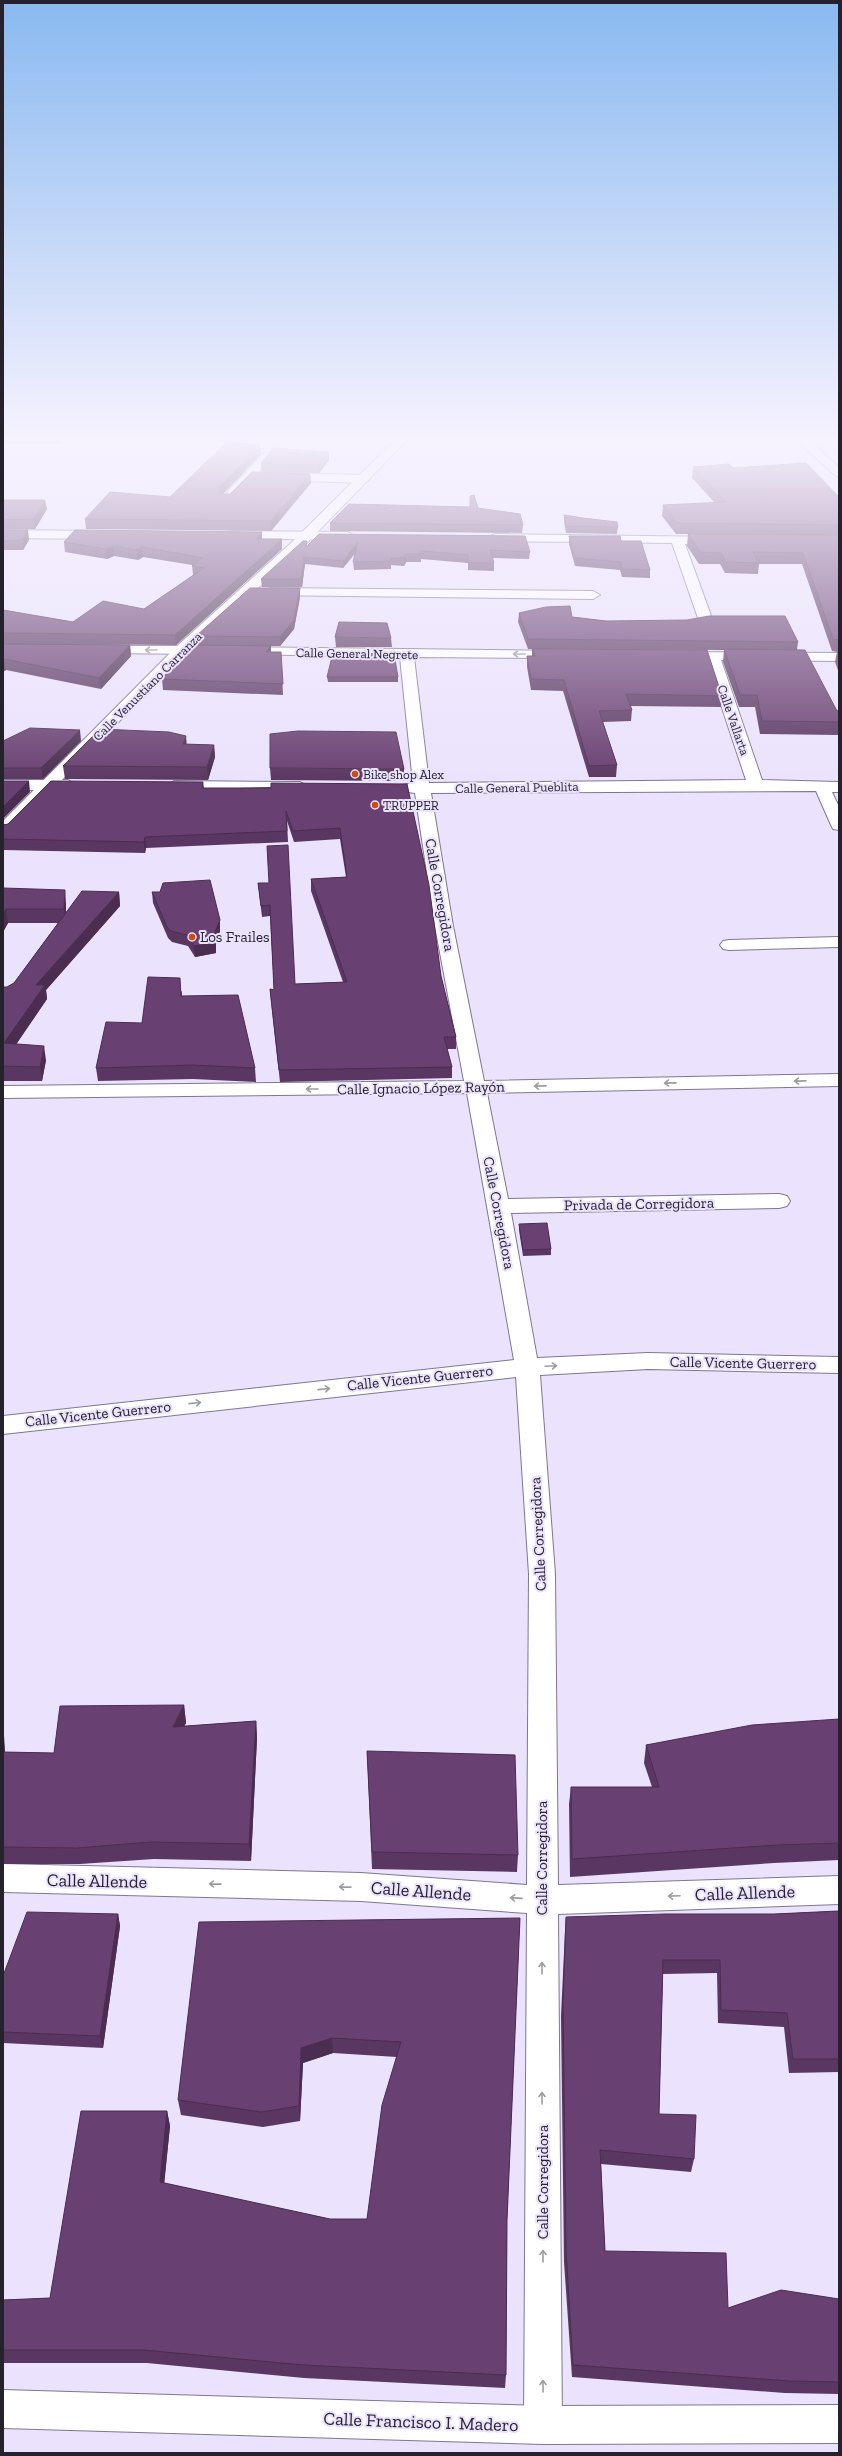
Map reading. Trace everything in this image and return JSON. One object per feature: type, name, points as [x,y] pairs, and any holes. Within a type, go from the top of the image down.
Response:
[{"type":"street","name":"Calle Venustiano Carranza","points":[[3,830],[181,650],[245,592],[283,555]]},
{"type":"street","points":[[682,555],[706,621]]},
{"type":"street","points":[[245,592],[593,595]]},
{"type":"street","name":"Calle General Negrete","points":[[88,650],[407,654],[579,654]]},
{"type":"street","name":"Calle Corregidora","points":[[407,654],[422,788],[474,1087],[499,1206],[527,1367],[542,1574],[543,2425]]},
{"type":"street","points":[[665,655],[839,657]]},
{"type":"street","name":"Calle Vallarta","points":[[712,655],[756,785]]},
{"type":"street","points":[[3,785],[80,785]]},
{"type":"street","name":"Calle General Pueblita","points":[[390,788],[756,785],[839,787]]},
{"type":"street","points":[[160,786],[318,787]]},
{"type":"street","points":[[822,787],[839,825]]},
{"type":"street","points":[[729,945],[839,942]]},
{"type":"street","name":"Calle Ignacio López Rayón","points":[[3,1092],[474,1087],[839,1080]]},
{"type":"street","name":"Privada de Corregidora","points":[[499,1206],[780,1201]]},
{"type":"street","name":"Calle Vicente Guerrero","points":[[3,1424],[527,1367],[648,1360],[839,1365]]},
{"type":"street","name":"Calle Allende","points":[[3,1878],[361,1887],[542,1900],[839,1890]]},
{"type":"street","name":"Calle Francisco I. Madero","points":[[3,2409],[543,2425],[839,2424]]},
{"type":"building","points":[[184,555],[265,555],[175,635],[3,633],[3,610],[73,622],[103,601],[144,609],[204,568],[192,566],[203,558]]},
{"type":"building","points":[[288,555],[348,555],[343,561],[304,557],[301,579],[261,579]]},
{"type":"building","points":[[355,555],[406,555],[404,558],[391,558],[391,561],[353,562]]},
{"type":"building","points":[[463,555],[491,555],[494,563],[468,563],[468,555]]},
{"type":"building","points":[[574,555],[645,555],[650,570],[622,569],[621,562],[575,558]]},
{"type":"building","points":[[722,555],[754,555],[759,563],[726,562]]},
{"type":"building","points":[[804,555],[839,555],[839,640],[833,639]]},
{"type":"building","points":[[250,588],[300,588],[294,620],[280,637],[196,636]]},
{"type":"building","points":[[570,606],[572,617],[606,621],[687,620],[709,616],[785,616],[798,642],[528,639],[519,613],[546,607]]},
{"type":"building","points":[[339,622],[387,623],[391,638],[335,637]]},
{"type":"building","points":[[3,644],[130,645],[99,678],[3,660]]},
{"type":"building","points":[[193,645],[271,646],[266,652],[281,652],[283,684],[162,679]]},
{"type":"building","points":[[532,649],[707,650],[722,696],[626,694],[632,710],[599,711],[617,765],[589,766],[564,680],[531,679],[527,656],[535,656]]},
{"type":"building","points":[[724,649],[805,650],[837,711],[839,710],[839,722],[762,721],[757,695],[740,695]]},
{"type":"building","points":[[333,653],[394,654],[398,677],[327,677]]},
{"type":"building","points":[[30,728],[80,730],[41,768],[3,768],[3,741]]},
{"type":"building","points":[[100,729],[169,732],[186,736],[183,744],[214,745],[207,767],[63,766]]},
{"type":"building","points":[[298,731],[396,732],[404,769],[270,768],[270,734]]},
{"type":"building","points":[[3,781],[29,781],[3,807]]},
{"type":"building","points":[[51,781],[203,782],[202,788],[271,788],[271,783],[407,784],[429,885],[441,976],[456,1037],[444,1037],[452,1067],[279,1070],[270,989],[274,990],[270,905],[261,906],[258,883],[269,883],[267,846],[288,845],[295,984],[347,982],[311,879],[347,877],[340,828],[293,831],[286,811],[287,831],[145,837],[144,842],[3,839],[3,825],[8,824]]},
{"type":"building","points":[[210,880],[220,920],[214,934],[216,943],[194,946],[187,935],[171,931],[167,927],[152,892],[160,892],[163,883]]},
{"type":"building","points":[[3,888],[65,890],[64,909],[6,909],[3,914]]},
{"type":"building","points":[[82,891],[119,892],[36,985],[45,985],[4,1043],[44,1046],[40,1067],[3,1066],[3,987],[7,987],[14,983]]},
{"type":"building","points":[[148,977],[180,978],[181,996],[238,995],[255,1068],[192,1065],[96,1068],[106,1022],[142,1023]]},
{"type":"building","points":[[547,1223],[551,1249],[523,1250],[519,1224]]},
{"type":"building","points":[[184,1705],[173,1727],[256,1721],[249,1844],[151,1842],[77,1848],[3,1847],[3,1752],[54,1753],[60,1706]]},
{"type":"building","points":[[839,1719],[839,1843],[777,1845],[572,1859],[571,1787],[659,1787],[646,1745],[752,1725]]},
{"type":"building","points":[[367,1751],[515,1755],[518,1855],[372,1852]]},
{"type":"building","points":[[839,1911],[839,2059],[793,2059],[787,2013],[721,2010],[720,1960],[663,1960],[659,2114],[696,2115],[694,2159],[600,2150],[605,2251],[726,2253],[728,2308],[781,2290],[839,2299],[839,2382],[789,2381],[573,2365],[566,2250],[563,2002],[566,1917],[665,1914],[774,1914]]},
{"type":"building","points":[[27,1912],[118,1914],[100,2036],[3,2032],[3,1976]]},
{"type":"building","points":[[520,1918],[507,2220],[506,2375],[303,2365],[144,2350],[3,2350],[3,2300],[50,2298],[81,2111],[167,2111],[160,2182],[330,2219],[367,2219],[382,2105],[401,2042],[332,2038],[301,2048],[299,2106],[261,2112],[178,2100],[199,1922]]},
{"type":"place","name":"Bike shop Alex","points":[[355,774]]},
{"type":"place","name":"TRUPPER","points":[[375,805]]},
{"type":"place","name":"Los Frailes","points":[[192,937]]}]
